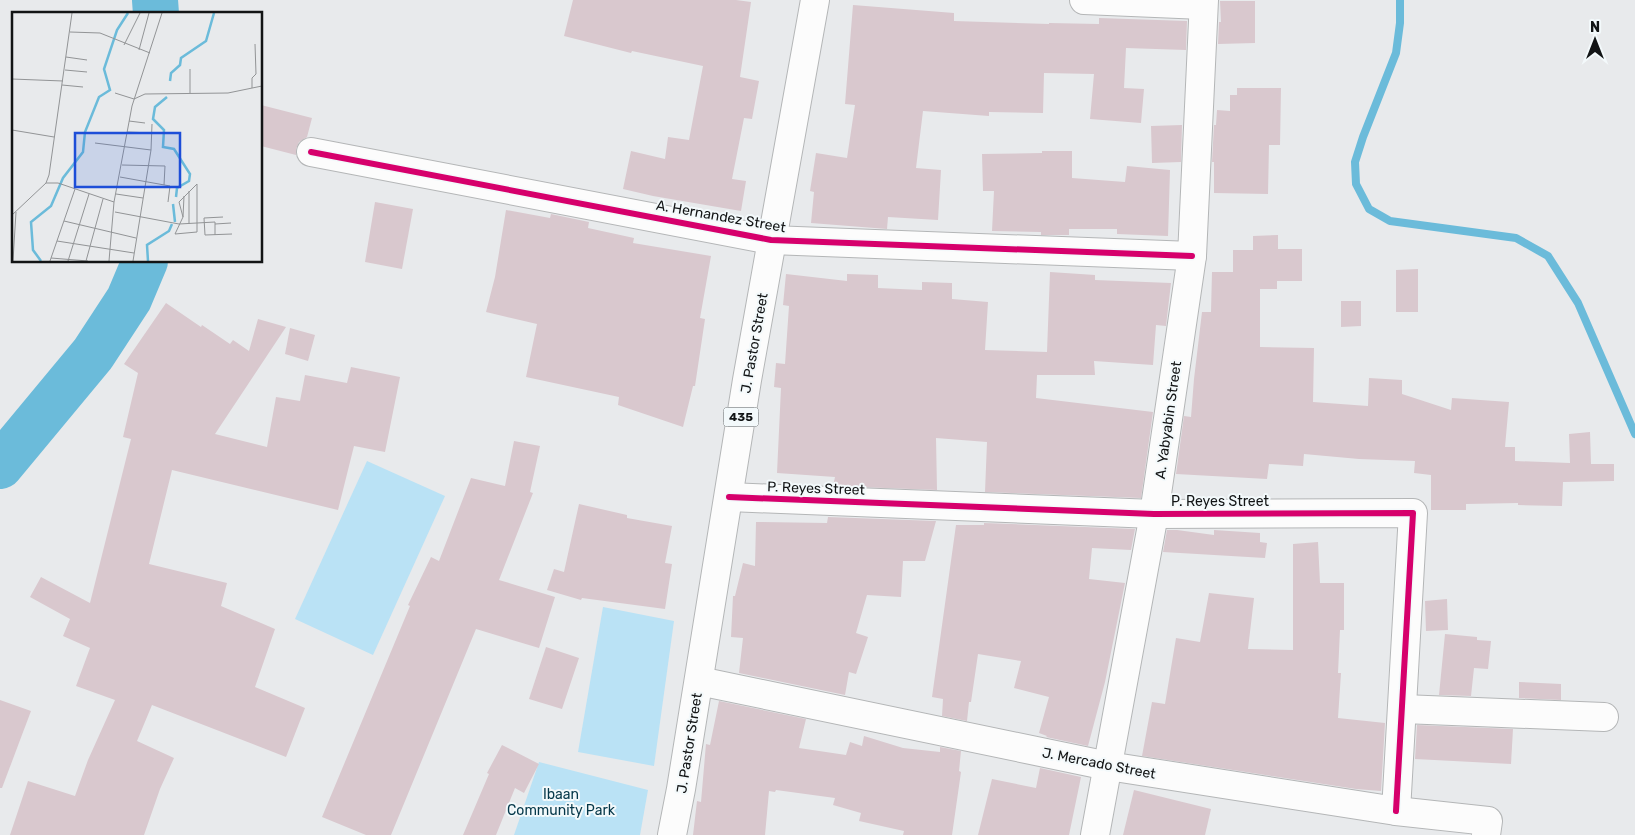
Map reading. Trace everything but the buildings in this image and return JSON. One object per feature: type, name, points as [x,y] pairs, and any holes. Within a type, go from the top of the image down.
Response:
[{"type":"street","name":"J. Pastor Street","points":[[672,835],[771,240],[814,0]]},
{"type":"street","points":[[1084,0],[1204,3]]},
{"type":"street","name":"A. Yabyabin Street","points":[[1095,835],[1154,514],[1192,256],[1204,3]]},
{"type":"street","name":"A. Hernandez Street","points":[[311,152],[771,240],[1192,256]]},
{"type":"street","name":"P. Reyes Street","points":[[728,497],[1154,514],[1413,513],[1396,811]]},
{"type":"street","name":"J. Mercado Street","points":[[699,681],[1108,766],[1396,811],[1488,821],[1486,835]]},
{"type":"street","points":[[1403,709],[1604,717]]},
{"type":"green space","points":[[367,461],[445,496],[373,655],[295,619]]},
{"type":"green space","points":[[603,607],[674,621],[654,766],[578,752]]},
{"type":"green space","name":"Ibaan Community Park","points":[[539,762],[648,790],[640,835],[514,835]]},
{"type":"waterway","points":[[155,0],[156,12]]},
{"type":"waterway","points":[[1400,0],[1400,23],[1396,53],[1355,162],[1356,184],[1369,209],[1390,221],[1516,238],[1548,256],[1578,303],[1635,434]]},
{"type":"waterway","points":[[0,466],[93,354],[129,299],[145,262]]},
{"type":"cycle path","points":[[311,152],[771,240],[1192,256]]},
{"type":"cycle path","points":[[729,497],[1154,514],[1413,513],[1396,811]]}]
